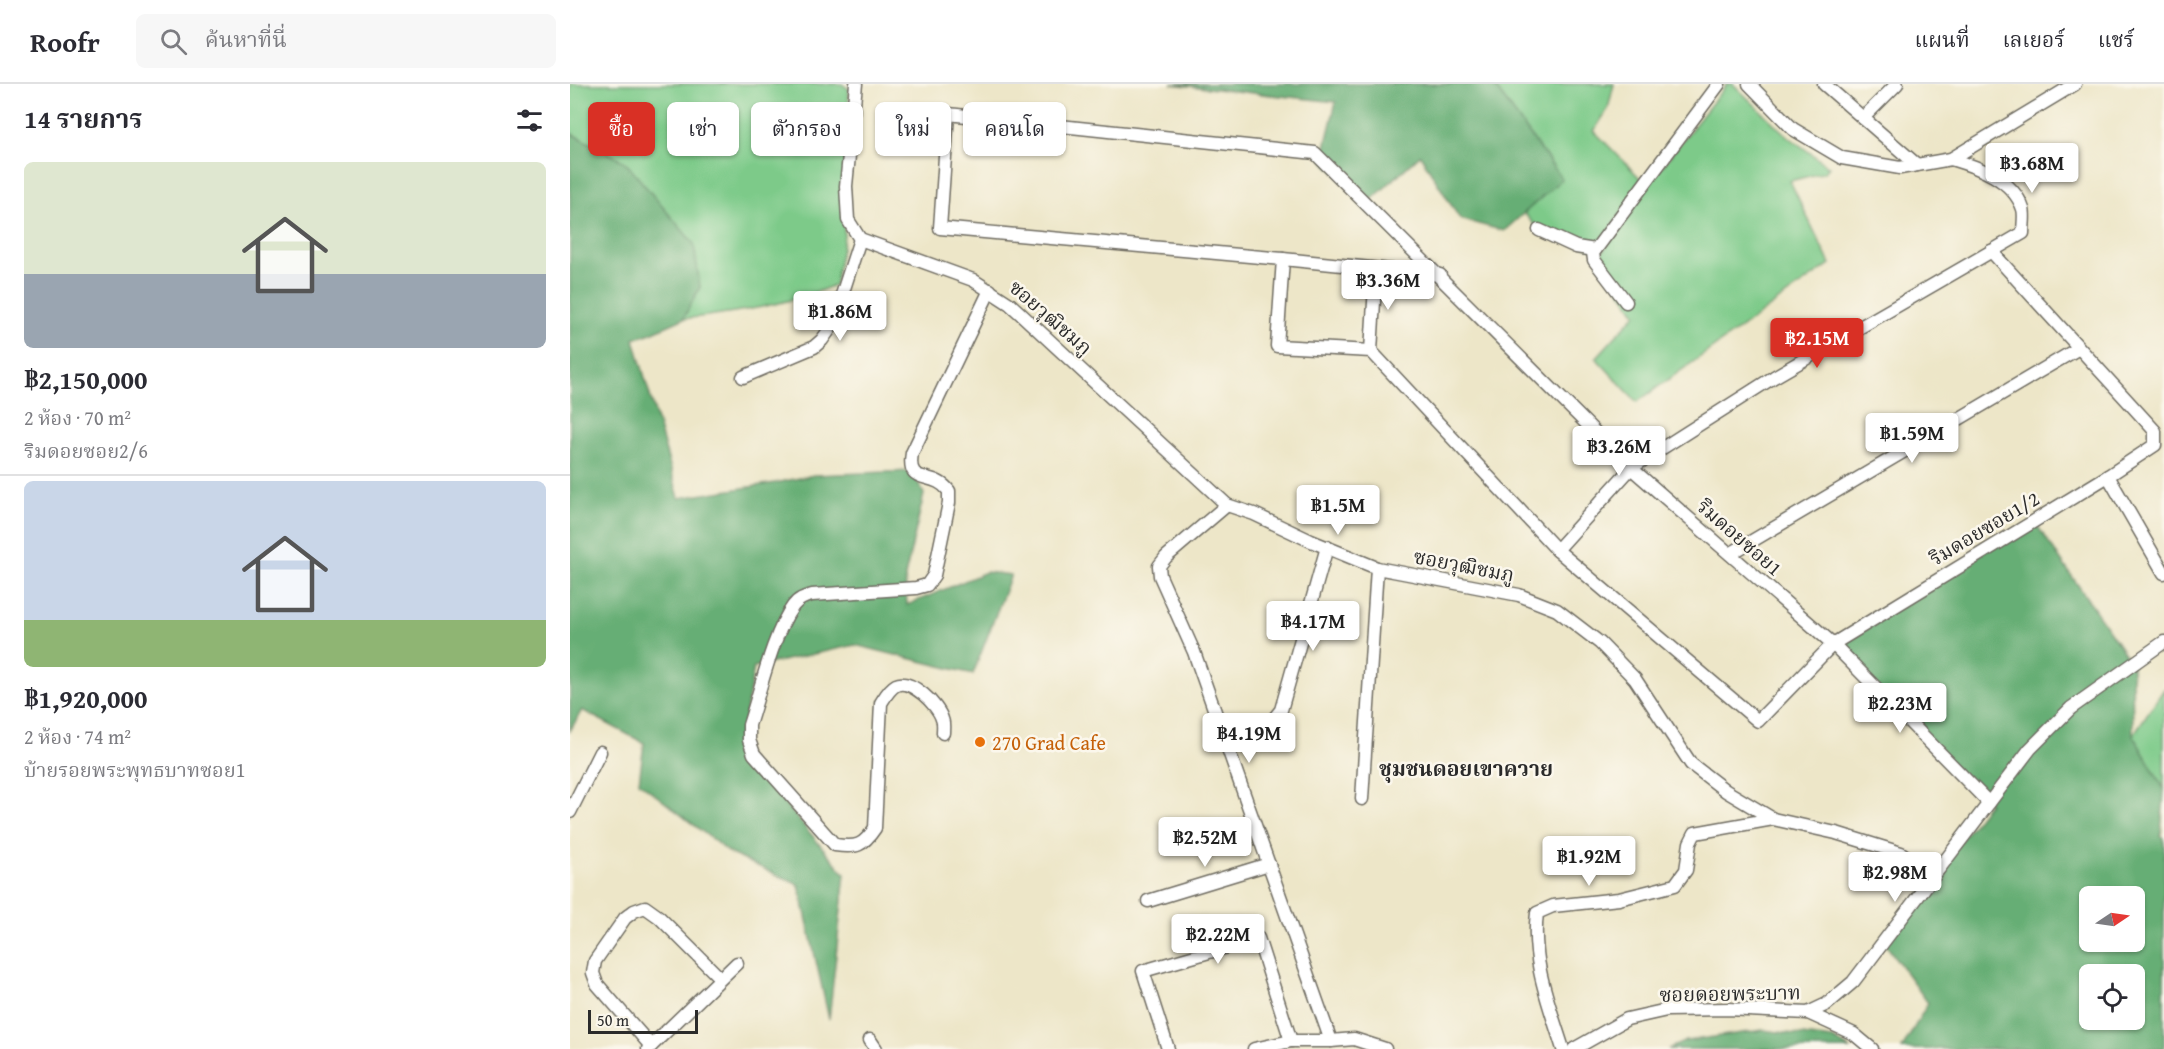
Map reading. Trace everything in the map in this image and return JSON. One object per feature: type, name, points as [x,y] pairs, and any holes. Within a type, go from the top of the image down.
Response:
[{"type":"street","points":[[743,377],[814,347],[832,326],[860,239],[848,220],[846,186],[856,84]]},
{"type":"street","points":[[1626,302],[1592,256],[1719,84]]},
{"type":"street","points":[[1749,84],[1793,129],[1842,158],[1900,168],[1951,159],[2075,84]]},
{"type":"street","points":[[1824,84],[1917,165]]},
{"type":"street","points":[[1863,118],[1897,84]]},
{"type":"street","name":"ริมดอยซอย1","points":[[1283,259],[940,228],[948,114],[1315,153],[1440,275],[1631,468],[1833,644],[1989,803]]},
{"type":"street","points":[[1440,275],[1283,259],[1277,346],[1371,351],[1557,550],[1631,468],[1774,377],[2023,233],[2024,210],[2008,185],[1974,166],[1951,159]]},
{"type":"street","points":[[1539,230],[1576,247],[1595,250]]},
{"type":"street","name":"ซอยวุฒิชมภู","points":[[860,239],[973,280],[1010,304],[1227,505],[1254,514],[1377,568],[1519,595],[1557,610],[1600,643],[1635,679],[1691,764],[1726,791],[1773,819],[1836,833],[1901,853],[1934,876]]},
{"type":"street","points":[[1730,554],[2079,348],[1991,251]]},
{"type":"street","points":[[1371,351],[1376,268]]},
{"type":"street","points":[[943,733],[941,715],[918,689],[909,684],[897,684],[889,691],[881,703],[875,828],[866,842],[850,847],[835,844],[754,754],[749,740],[750,725],[780,628],[793,605],[802,597],[812,594],[916,588],[927,585],[934,575],[949,503],[949,491],[938,480],[920,477],[912,471],[910,464],[912,453],[990,290]]},
{"type":"street","name":"ริมดอยซอย1/2","points":[[1557,550],[1758,721],[1833,644],[2155,445],[2155,431],[2079,348]]},
{"type":"street","points":[[2108,476],[2164,573]]},
{"type":"street","points":[[1227,505],[1172,551],[1159,566],[1160,576],[1194,652],[1331,1041]]},
{"type":"street","points":[[1260,736],[1281,710],[1327,547]]},
{"type":"street","points":[[1362,799],[1377,568]]},
{"type":"street","name":"ซอยดอยพระบาท","points":[[1574,1049],[1627,1018],[1667,1010],[1728,1009],[1808,1013],[1827,1004],[1853,982],[2030,749],[2071,708],[2164,642]]},
{"type":"street","points":[[570,812],[600,752]]},
{"type":"street","points":[[1563,1049],[1539,975],[1534,935],[1537,913],[1553,906],[1619,898],[1675,885],[1686,870],[1690,843],[1695,832],[1773,819]]},
{"type":"street","points":[[1149,901],[1269,864]]},
{"type":"street","points":[[720,978],[659,917],[645,907],[634,910],[625,918],[595,961],[593,974],[597,984],[649,1048],[736,963]]},
{"type":"street","points":[[1168,1049],[1143,971],[1258,939],[1291,1041]]},
{"type":"street","points":[[1808,1013],[1854,1034],[1872,1049]]},
{"type":"street","points":[[1254,1049],[1291,1041],[1354,1039],[1385,1049]]},
{"type":"green space","points":[[570,84],[842,84],[849,89],[849,102],[751,102],[751,156],[847,156],[844,236],[835,285],[780,303],[683,319],[700,287],[658,202],[625,162],[614,156],[655,156],[655,102],[588,102],[588,142],[570,133]]},
{"type":"green space","points":[[1171,84],[1493,84],[1562,179],[1504,231],[1460,219],[1420,155],[1367,204],[1322,159],[1336,102]]},
{"type":"green space","points":[[1493,84],[1614,84],[1608,109],[1594,131],[1644,182],[1595,250],[1539,230],[1524,213],[1562,179]]},
{"type":"green space","points":[[1727,84],[1733,84],[1785,134],[1829,167],[1825,172],[1790,181],[1830,264],[1637,402],[1596,358],[1636,314],[1598,258],[1656,174]]},
{"type":"green space","points":[[570,133],[588,142],[588,156],[614,156],[625,162],[694,244],[700,287],[683,319],[634,339],[679,498],[814,475],[912,471],[924,494],[905,576],[907,605],[986,572],[1011,575],[973,674],[855,645],[754,667],[740,746],[764,779],[845,874],[829,1019],[799,885],[731,854],[639,782],[644,743],[582,710],[570,731]]},
{"type":"green space","points":[[2034,521],[2132,664],[2133,735],[2164,789],[2161,835],[2164,838],[2164,1049],[1902,1049],[1928,1003],[1884,942],[1989,803],[1833,644]]},
{"type":"green space","points":[[2164,689],[2164,789],[2133,735]]},
{"type":"green space","points":[[1763,1030],[1833,1039],[1850,1049],[1668,1049],[1686,1041]]},
{"type":"place","name":"270 Grad Cafe","points":[[980,742]]},
{"type":"district","name":"ชุมชนดอยเขาควาย","points":[[1466,768]]}]
